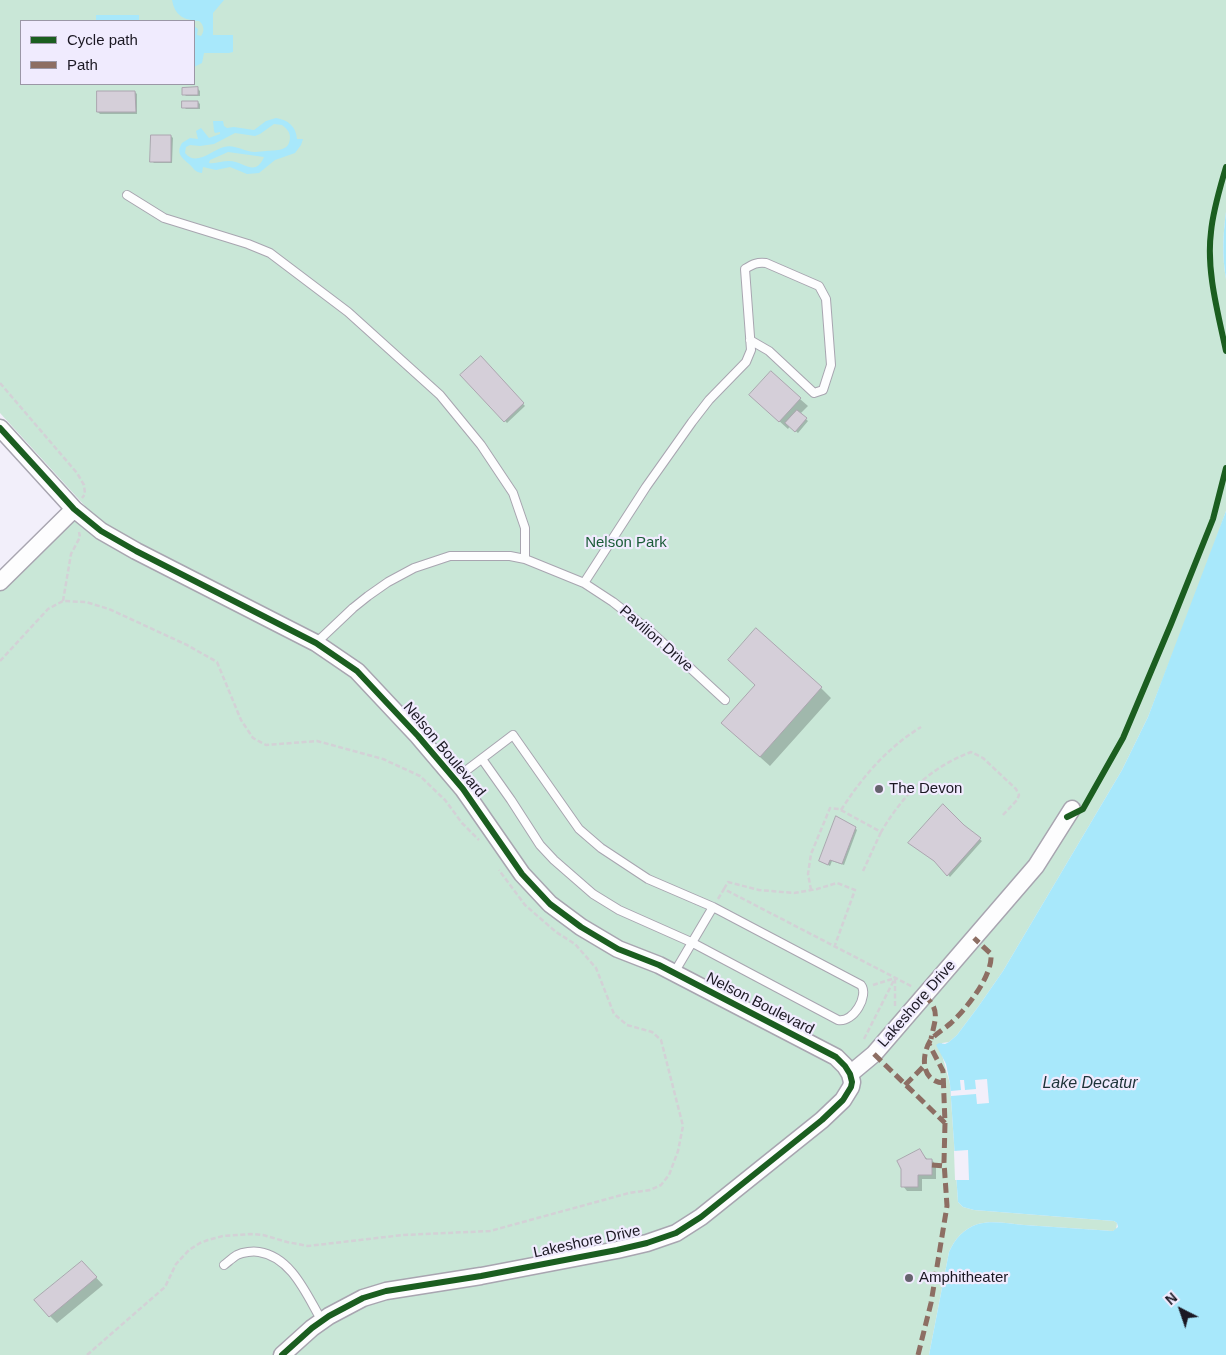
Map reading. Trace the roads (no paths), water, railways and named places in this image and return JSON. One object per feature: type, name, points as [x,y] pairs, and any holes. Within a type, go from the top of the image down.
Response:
[{"type":"street","name":"Nelson Boulevard","points":[[0,428],[74,509],[100,531],[316,644],[357,671],[455,779],[522,874],[550,904],[581,927],[618,949],[674,973],[836,1057],[850,1074]]},
{"type":"street","points":[[0,582],[74,509]]},
{"type":"street","name":"Lakeshore Drive","points":[[282,1355],[322,1321],[345,1306],[363,1298],[386,1291],[574,1259],[647,1243],[676,1233],[701,1216],[822,1120],[844,1100],[851,1087],[850,1074],[874,1054],[1036,866],[1072,809]]},
{"type":"lane","points":[[127,195],[164,218],[248,244],[270,254],[348,312],[440,395],[481,446],[513,493],[525,528],[525,559]]},
{"type":"lane","points":[[584,583],[646,487],[692,422],[709,400],[746,362],[751,350],[750,340],[745,269],[758,262],[766,263],[819,286],[826,299],[831,365],[823,390],[814,392],[768,351],[750,340]]},
{"type":"lane","name":"Pavilion Drive","points":[[316,644],[368,596],[388,582],[422,565],[450,556],[510,556],[525,559],[584,583],[636,619],[725,700]]},
{"type":"lane","points":[[455,779],[482,758],[512,735],[579,829],[626,866],[648,879],[714,906],[857,982],[864,988],[864,994],[852,1017],[848,1020],[838,1020],[691,942],[619,910],[593,894],[570,875],[540,845],[512,800],[482,758]]},
{"type":"lane","points":[[674,973],[714,906]]},
{"type":"lane","points":[[224,1265],[238,1254],[254,1251],[270,1254],[280,1260],[291,1271],[322,1321]]},
{"type":"water","points":[[172,0],[224,0],[213,13],[213,35],[233,35],[233,52],[204,53],[202,63],[195,66],[195,27],[198,29],[197,35],[201,36],[203,26],[199,21],[189,20],[181,16],[173,5]]},
{"type":"water","points":[[96,15],[139,15],[139,20],[96,20]]},
{"type":"water","points":[[276,118],[284,120],[291,124],[297,139],[303,139],[295,153],[275,160],[259,173],[247,174],[230,167],[216,170],[203,167],[202,173],[194,170],[180,155],[179,150],[182,143],[190,138],[198,139],[196,131],[201,128],[209,138],[220,134],[220,132],[215,133],[213,121],[223,121],[224,126],[227,128],[234,127],[254,130],[266,121]],"holes":[[[274,124],[282,125],[289,133],[289,142],[285,148],[255,152],[228,146],[199,158],[189,157],[185,153],[186,147],[190,145],[214,144],[235,133],[255,136]],[[228,152],[264,157],[261,163],[253,167],[229,161],[209,163],[210,160]]]},
{"type":"water","points":[[1226,212],[1226,279],[1223,245]]},
{"type":"water","name":"Lake Decatur","points":[[1226,511],[1226,1355],[929,1355],[949,1252],[957,1239],[968,1229],[978,1224],[989,1222],[1113,1231],[1118,1227],[1114,1221],[974,1210],[963,1207],[958,1202],[950,1084],[946,1064],[936,1045],[939,1043],[945,1044],[957,1035],[1003,971],[1122,770],[1148,717]]},
{"type":"place","name":"The Devon","points":[[879,789]]},
{"type":"place","name":"Amphitheater","points":[[909,1278]]},
{"type":"park label","name":"Nelson Park","points":[[626,543]]}]
